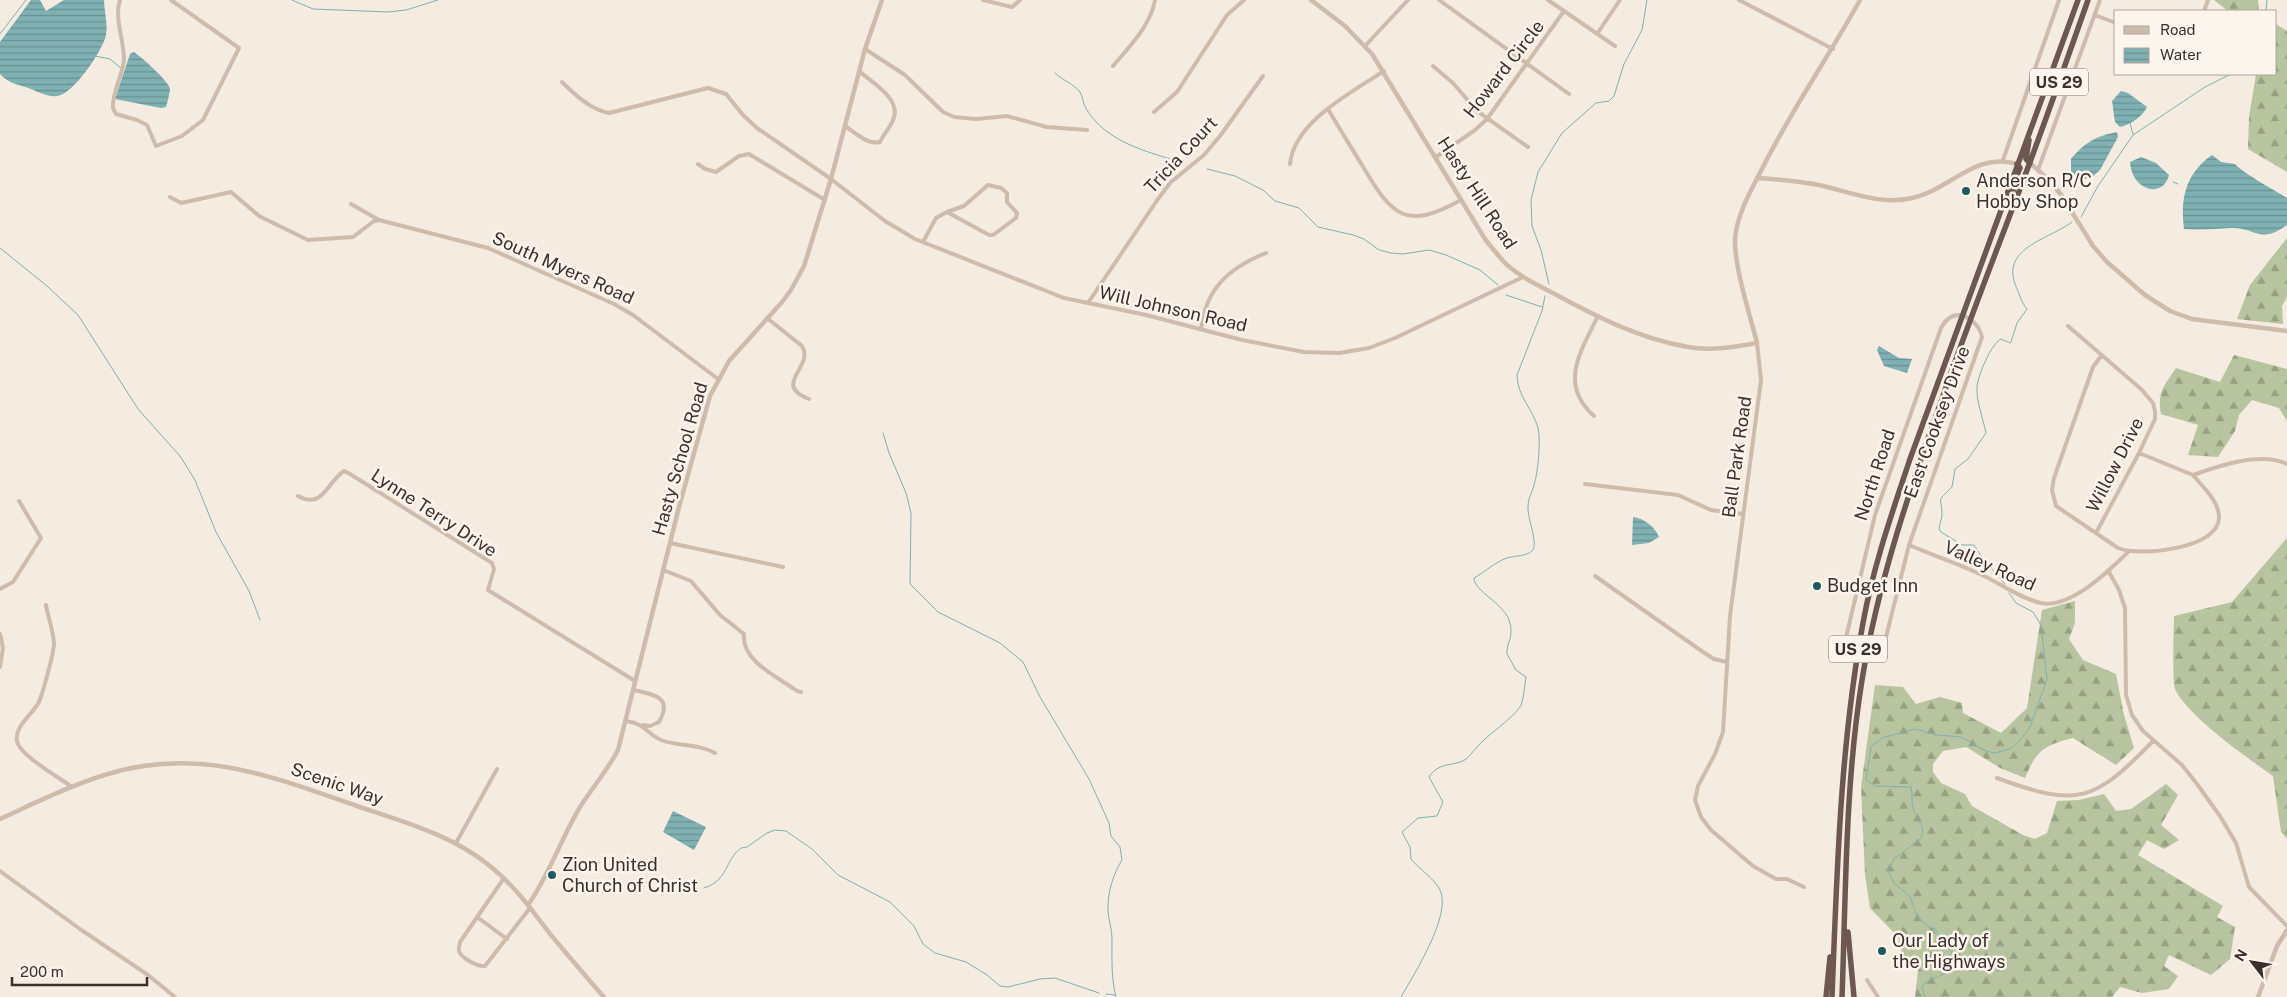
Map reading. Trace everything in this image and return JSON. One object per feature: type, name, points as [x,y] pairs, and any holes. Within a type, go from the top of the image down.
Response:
[{"type":"highway","name":"US 29","points":[[1832,997],[1844,758],[1863,620],[1891,518],[1910,459],[2078,0]]},
{"type":"highway","name":"US 29","points":[[1842,997],[1855,743],[1867,655],[1885,574],[1900,520],[1969,319],[2030,163],[2088,0]]},
{"type":"highway","points":[[2030,163],[2026,158],[2032,128]]},
{"type":"highway","points":[[2011,211],[2014,183],[2020,168],[2017,164]]},
{"type":"highway","points":[[1846,904],[1854,997]]},
{"type":"highway","points":[[1826,997],[1835,918]]},
{"type":"street","points":[[120,0],[118,6],[119,22],[124,58],[113,108],[116,114],[137,120],[146,125],[156,146],[182,136],[203,120],[239,48],[171,0]]},
{"type":"street","name":"Hasty School Road","points":[[529,907],[581,806],[618,750],[627,721],[635,681],[704,413],[718,379],[741,346],[791,290],[804,266],[831,179],[865,50],[882,0]]},
{"type":"street","points":[[984,0],[1012,7],[1020,0]]},
{"type":"street","points":[[1113,66],[1148,20],[1155,0]]},
{"type":"street","points":[[1154,112],[1178,92],[1227,15],[1244,0]]},
{"type":"street","name":"Hasty Hill Road","points":[[1311,0],[1345,26],[1365,46],[1384,70],[1495,253],[1523,277],[1598,316],[1652,338],[1690,348],[1725,348],[1757,343]]},
{"type":"street","points":[[1365,46],[1408,0]]},
{"type":"street","points":[[1439,0],[1569,94]]},
{"type":"street","points":[[1548,0],[1554,2],[1564,11],[1616,46]]},
{"type":"street","points":[[1597,34],[1620,0]]},
{"type":"street","points":[[1739,0],[1833,49]]},
{"type":"street","name":"Ball Park Road","points":[[1804,886],[1787,880],[1776,879],[1753,866],[1711,830],[1697,809],[1695,800],[1697,791],[1715,754],[1723,732],[1726,713],[1730,616],[1761,380],[1757,343],[1739,270],[1735,240],[1738,224],[1743,207],[1774,144],[1833,49],[1860,0]]},
{"type":"street","points":[[2004,160],[2059,0]]},
{"type":"street","points":[[2038,170],[2100,0]]},
{"type":"street","name":"Howard Circle","points":[[1436,157],[1475,130],[1487,119],[1564,11]]},
{"type":"street","points":[[2095,15],[2114,22]]},
{"type":"street","points":[[865,50],[905,75],[943,112],[954,117],[976,119],[1008,116],[1046,127],[1088,130]]},
{"type":"street","points":[[1434,66],[1453,82],[1470,104],[1487,119],[1528,146]]},
{"type":"street","points":[[1290,164],[1291,153],[1296,142],[1310,124],[1328,109],[1384,70]]},
{"type":"street","points":[[845,126],[870,142],[877,143],[880,142],[894,118],[895,112],[892,101],[859,71]]},
{"type":"street","name":"Tricia Court","points":[[1088,303],[1171,182],[1204,155],[1263,76]]},
{"type":"street","name":"Will Johnson Road","points":[[562,82],[600,112],[609,113],[708,88],[718,89],[726,94],[743,115],[757,128],[831,179],[885,221],[924,242],[1064,298],[1146,315],[1242,340],[1304,352],[1339,353],[1364,349],[1395,338],[1523,277]]},
{"type":"street","points":[[1328,109],[1377,192],[1395,210],[1410,216],[1425,216],[1440,212],[1462,200]]},
{"type":"street","points":[[698,164],[705,169],[716,172],[739,156],[749,154],[825,200]]},
{"type":"street","points":[[1757,178],[1815,184],[1885,199],[1910,199],[1920,196],[1978,165],[2004,160],[2017,164]]},
{"type":"street","points":[[2030,163],[2062,196],[2093,246],[2107,262],[2146,295],[2170,311],[2186,317],[2287,331]]},
{"type":"street","points":[[924,242],[936,218],[947,212],[964,206],[988,185],[1001,188],[1007,193],[1007,202],[1017,213],[1016,218],[989,235],[947,212]]},
{"type":"street","points":[[170,197],[186,202],[231,192],[259,216],[308,240],[353,237],[378,220]]},
{"type":"street","name":"South Myers Road","points":[[351,204],[378,220],[488,248],[614,304],[633,315],[718,379]]},
{"type":"street","points":[[1201,329],[1206,304],[1218,284],[1233,270],[1251,259],[1266,253]]},
{"type":"street","points":[[1594,416],[1581,402],[1576,392],[1574,374],[1580,354],[1598,316]]},
{"type":"street","name":"North Road","points":[[1858,650],[1844,646],[1875,515],[1941,328],[1947,319],[1954,316],[1962,316]]},
{"type":"street","points":[[1962,316],[1969,319]]},
{"type":"street","points":[[767,318],[802,346],[805,351],[805,360],[794,378],[793,384],[798,393],[809,399]]},
{"type":"street","name":"East Cooksey Drive","points":[[1909,545],[1982,337],[1980,330],[1969,319]]},
{"type":"street","name":"Willow Drive","points":[[2068,326],[2141,389],[2153,403],[2155,419],[2096,533]]},
{"type":"street","points":[[2101,356],[2092,367],[2054,478],[2052,490],[2056,506],[2118,548],[2128,552],[2171,550],[2202,539],[2216,529],[2219,522],[2217,508],[2193,475],[2139,453]]},
{"type":"street","points":[[2193,475],[2227,464],[2240,462],[2264,460],[2287,464]]},
{"type":"street","name":"Lynne Terry Drive","points":[[298,496],[307,501],[314,500],[327,490],[344,471],[350,474],[492,563],[494,569],[488,590],[635,681]]},
{"type":"street","points":[[1585,484],[1678,495],[1711,510],[1743,514]]},
{"type":"street","points":[[0,590],[13,582],[41,538],[19,501]]},
{"type":"street","points":[[670,543],[783,567]]},
{"type":"street","points":[[1867,655],[1875,656],[1879,653],[1885,641],[1909,545]]},
{"type":"street","name":"Valley Road","points":[[1909,545],[1980,574],[2020,595],[2050,604],[2068,598],[2109,572],[2128,552]]},
{"type":"street","points":[[663,570],[683,577],[699,588],[720,614],[744,634],[743,643],[750,656],[801,692]]},
{"type":"street","points":[[2109,572],[2119,590],[2125,608],[2125,676],[2127,700],[2132,715],[2142,731],[2182,765],[2197,784],[2220,816],[2236,843],[2249,887],[2287,926]]},
{"type":"street","points":[[1595,576],[1703,652],[1714,659],[1727,662]]},
{"type":"street","points":[[46,605],[54,644],[52,656],[39,702],[22,725],[17,735],[17,743],[24,752],[72,787]]},
{"type":"street","points":[[0,634],[3,648],[0,667]]},
{"type":"street","points":[[627,721],[650,726],[659,722],[665,708],[664,703],[659,697],[634,690]]},
{"type":"street","points":[[641,725],[664,741],[704,746],[715,753]]},
{"type":"street","points":[[1997,778],[2055,796],[2095,791],[2121,774],[2153,741]]},
{"type":"street","name":"Scenic Way","points":[[0,819],[72,787],[108,774],[140,767],[178,763],[227,766],[275,777],[406,822],[456,843],[474,854],[504,878],[604,997]]},
{"type":"street","points":[[456,843],[497,769]]},
{"type":"street","points":[[0,870],[80,929],[148,975],[175,997]]},
{"type":"street","points":[[504,878],[460,942],[458,948],[460,954],[479,966],[485,966],[529,907]]},
{"type":"street","points":[[477,917],[507,939]]},
{"type":"street","points":[[2258,997],[2277,946],[2287,930]]},
{"type":"street","points":[[1867,980],[1878,997]]},
{"type":"green space","points":[[2214,0],[2258,0],[2259,10],[2227,10]]},
{"type":"green space","points":[[2277,25],[2287,31],[2287,172],[2248,149],[2249,117],[2256,75],[2277,75]]},
{"type":"green space","points":[[2287,238],[2287,297],[2282,306],[2283,324],[2237,319],[2250,285]]},
{"type":"green space","points":[[2234,355],[2287,369],[2287,421],[2279,408],[2252,400],[2239,415],[2235,431],[2218,457],[2188,455],[2198,425],[2161,414],[2160,400],[2162,390],[2176,368],[2220,382]]},
{"type":"green space","points":[[2287,538],[2287,839],[2281,832],[2273,776],[2249,759],[2192,712],[2175,689],[2173,666],[2174,616],[2232,602]]},
{"type":"green space","points":[[2075,601],[2075,623],[2069,639],[2083,660],[2116,674],[2124,715],[2134,748],[2116,765],[2073,738],[2055,743],[2042,750],[2033,761],[2025,778],[2000,768],[1966,747],[1943,751],[1933,764],[1933,772],[1941,783],[1965,794],[1972,806],[2023,835],[2035,839],[2047,833],[2057,801],[2079,800],[2104,794],[2116,811],[2131,809],[2166,784],[2178,795],[2161,825],[2179,840],[2164,849],[2147,840],[2138,855],[2223,906],[2217,917],[2235,927],[2230,959],[2211,975],[2169,955],[2164,966],[2178,976],[2169,989],[2142,993],[2120,987],[2112,997],[1915,997],[1919,961],[1902,955],[1898,937],[1870,908],[1865,875],[1861,787],[1875,685],[1903,687],[1916,704],[1940,697],[1962,703],[1963,713],[2001,733],[2027,708],[2042,610]]},
{"type":"water","points":[[31,0],[40,0],[46,11],[64,0],[104,0],[107,26],[104,42],[86,71],[64,94],[57,96],[47,95],[6,80],[0,74],[0,42]]},
{"type":"water","points":[[134,52],[154,69],[168,85],[170,91],[166,107],[161,108],[115,99],[130,54]]},
{"type":"water","points":[[2121,91],[2128,93],[2147,107],[2136,120],[2120,127],[2115,122],[2112,101]]},
{"type":"water","points":[[2117,132],[2118,137],[2100,170],[2092,177],[2084,179],[2071,173],[2071,159],[2081,149],[2097,138]]},
{"type":"water","points":[[2212,155],[2221,162],[2235,164],[2252,177],[2287,198],[2287,225],[2270,234],[2258,234],[2239,228],[2184,229],[2183,207],[2187,187],[2196,170]]},
{"type":"water","points":[[2141,157],[2156,163],[2169,175],[2166,183],[2155,189],[2148,188],[2136,180],[2130,162]]},
{"type":"water","points":[[1879,346],[1899,358],[1912,359],[1907,373],[1884,366],[1877,350]]},
{"type":"water","points":[[1633,517],[1649,524],[1659,537],[1649,543],[1632,545]]},
{"type":"water","points":[[673,811],[706,827],[694,850],[663,832]]},
{"type":"waterway","points":[[0,34],[26,0]]},
{"type":"waterway","points":[[292,0],[313,9],[388,12],[406,10],[438,0]]},
{"type":"waterway","points":[[1549,284],[1541,250],[1532,226],[1531,200],[1538,172],[1562,133],[1596,103],[1609,101],[1614,96],[1624,64],[1642,30],[1647,0]]},
{"type":"waterway","points":[[2266,10],[2267,0]]},
{"type":"waterway","points":[[95,56],[110,59],[122,69]]},
{"type":"waterway","points":[[1055,73],[1080,92],[1086,108],[1104,130],[1139,149],[1177,161]]},
{"type":"waterway","points":[[2081,217],[2098,186],[2133,135],[2205,87],[2229,75]]},
{"type":"waterway","points":[[2130,123],[2133,134]]},
{"type":"waterway","points":[[1207,169],[1235,176],[1263,190],[1275,201],[1299,208],[1318,227],[1353,235],[1364,239],[1379,250],[1391,253],[1403,254],[1429,250],[1446,255],[1480,270],[1498,285]]},
{"type":"waterway","points":[[2173,182],[2178,184]]},
{"type":"waterway","points":[[2005,584],[1984,560],[1974,545],[1962,545],[1941,532],[1939,529],[1942,516],[1941,500],[1952,487],[1955,469],[1968,459],[1986,433],[1977,392],[1982,368],[1997,342],[2001,339],[2011,342],[2017,323],[2027,309],[2015,284],[2013,271],[2015,261],[2030,245],[2072,222]]},
{"type":"waterway","points":[[0,248],[47,286],[78,315],[138,409],[180,456],[195,480],[216,532],[249,591],[260,620]]},
{"type":"waterway","points":[[1506,295],[1542,307]]},
{"type":"waterway","points":[[1401,997],[1430,944],[1441,914],[1442,901],[1437,885],[1411,859],[1410,847],[1402,832],[1418,818],[1437,816],[1443,802],[1429,777],[1433,772],[1440,767],[1463,761],[1467,758],[1516,712],[1523,698],[1526,677],[1516,670],[1507,654],[1511,635],[1509,620],[1501,608],[1479,588],[1474,578],[1503,560],[1527,554],[1534,548],[1534,537],[1528,507],[1537,473],[1539,433],[1536,421],[1522,396],[1517,375],[1542,311],[1545,296]]},
{"type":"waterway","points":[[883,433],[889,453],[906,493],[911,513],[910,584],[938,612],[1000,643],[1023,662],[1040,697],[1089,779],[1109,823],[1111,836],[1120,847],[1122,860],[1111,885],[1108,898],[1116,997]]},
{"type":"waterway","points":[[1925,997],[1922,987],[1925,983],[1956,968],[1959,964],[1935,929],[1929,927],[1918,918],[1910,897],[1894,883],[1888,871],[1894,859],[1920,839],[1923,831],[1914,812],[1911,787],[1875,786],[1866,780],[1871,747],[1882,738],[1915,729],[1937,735],[1961,737],[1986,751],[1995,753],[2010,749],[2020,740],[2030,727],[2047,679],[2041,625],[2033,612],[2016,603],[2009,593]]},
{"type":"waterway","points":[[704,888],[718,880],[741,848],[747,847],[767,833],[775,830],[786,831],[812,849],[838,875],[890,902],[914,926],[923,944],[935,953],[966,962],[1000,986],[1008,987],[1040,979],[1055,978],[1099,993]]},
{"type":"waterway","points":[[1106,994],[1115,995]]},
{"type":"place","name":"Anderson R/C Hobby Shop","points":[[1966,191]]},
{"type":"place","name":"Budget Inn","points":[[1817,586]]},
{"type":"place","name":"Zion United Church of Christ","points":[[552,875]]},
{"type":"place","name":"Our Lady of the Highways","points":[[1882,951]]}]
